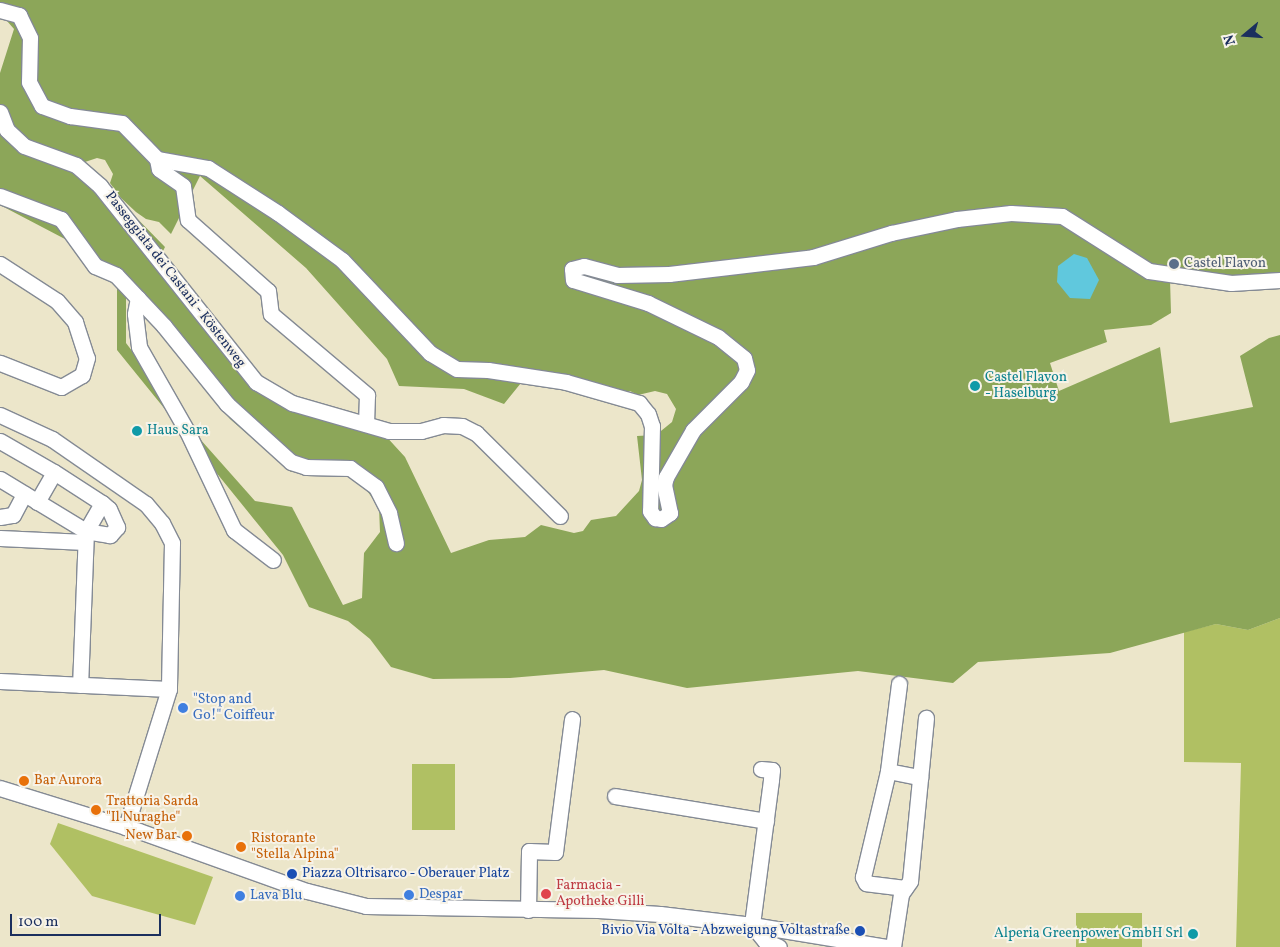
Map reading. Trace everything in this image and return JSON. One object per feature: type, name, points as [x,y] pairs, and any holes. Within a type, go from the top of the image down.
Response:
[{"type":"street","points":[[0,10],[18,15],[30,38],[29,82],[42,106],[70,116],[122,123],[157,159],[159,169],[183,186],[188,220],[268,291],[271,314],[367,395],[366,424]]},
{"type":"street","name":"Passeggiata dei Castani - Köstenweg","points":[[0,112],[7,130],[24,146],[76,165],[100,186],[256,382],[292,403],[397,431],[462,426],[476,433],[560,516]]},
{"type":"street","points":[[157,159],[208,168],[278,213],[342,260],[430,353],[457,370],[488,370],[566,382],[639,403],[648,414],[652,426],[650,511],[655,518],[661,519],[670,514],[664,485],[666,477],[692,430],[741,382],[747,370],[744,358],[718,337],[648,303],[573,280],[572,269],[584,266],[617,275],[669,274],[813,257],[891,233],[957,219],[1011,213],[1062,216],[1149,271],[1231,283],[1280,280]]},
{"type":"street","points":[[0,196],[61,218],[94,266],[116,275],[138,298],[227,404],[292,462],[306,467],[350,468],[376,487],[389,513],[396,543]]},
{"type":"street","points":[[0,264],[57,301],[75,322],[87,358],[82,375],[61,387],[0,364]]},
{"type":"street","points":[[138,298],[135,314],[139,347],[188,430],[234,530],[273,560]]},
{"type":"street","points":[[0,415],[52,439],[146,504],[162,522],[172,543],[170,689],[126,827]]},
{"type":"street","points":[[0,441],[54,472],[102,503],[109,509],[117,527],[114,534],[0,538]]},
{"type":"street","points":[[0,517],[13,515],[54,472]]},
{"type":"street","points":[[0,479],[86,536]]},
{"type":"street","points":[[80,685],[86,536],[102,503]]},
{"type":"street","points":[[0,681],[170,689]]},
{"type":"street","points":[[899,684],[888,771],[863,877],[866,883],[905,888]]},
{"type":"street","points":[[893,947],[901,894],[910,881],[926,718]]},
{"type":"street","points":[[528,910],[529,851],[555,852],[572,719]]},
{"type":"street","points":[[761,769],[772,770],[752,925],[765,941],[779,947]]},
{"type":"street","points":[[888,771],[920,777]]},
{"type":"street","points":[[0,788],[126,827],[350,903],[386,908],[598,910],[752,925],[886,947]]},
{"type":"street","points":[[615,796],[766,821]]},
{"type":"green space","points":[[0,0],[1280,0],[1280,285],[1170,279],[1171,313],[1151,325],[1104,330],[1107,342],[1050,363],[1059,391],[1160,347],[1170,423],[1253,407],[1240,356],[1269,338],[1280,335],[1280,618],[1248,630],[1216,624],[1110,653],[978,662],[953,683],[858,671],[687,688],[604,670],[510,678],[433,679],[391,667],[370,639],[348,621],[309,607],[283,555],[117,350],[117,285],[84,249],[0,205],[0,73],[14,29],[0,13]],"holes":[[[97,158],[105,160],[113,174],[110,183],[121,198],[146,219],[159,222],[171,234],[200,176],[306,268],[387,359],[399,386],[464,389],[504,404],[525,378],[598,395],[630,391],[638,395],[655,391],[667,394],[676,409],[672,422],[656,435],[637,436],[642,480],[639,491],[616,516],[591,520],[583,531],[574,533],[541,525],[525,537],[489,540],[451,553],[405,457],[372,421],[311,407],[258,378],[159,259],[165,247],[120,201],[76,165]],[[126,291],[230,419],[291,472],[337,471],[359,480],[379,507],[380,532],[364,553],[362,598],[343,605],[292,507],[255,501],[192,430],[126,343]]]},
{"type":"green space","points":[[1280,618],[1280,947],[1236,947],[1241,763],[1184,762],[1184,632],[1216,624],[1248,630]]},
{"type":"green space","points":[[412,764],[455,764],[455,830],[412,830]]},
{"type":"green space","points":[[58,823],[213,877],[195,925],[92,896],[50,844]]},
{"type":"green space","points":[[1076,913],[1142,913],[1142,947],[1076,947]]},
{"type":"water","points":[[1074,254],[1087,258],[1099,280],[1090,299],[1070,298],[1057,282],[1058,266]]},
{"type":"place","name":"Castel Flavon","points":[[1174,264]]},
{"type":"place","name":"Castel Flavon - Haselburg","points":[[975,386]]},
{"type":"place","name":"Haus Sara","points":[[137,431]]},
{"type":"place","name":"\"Stop and Go!\" Coiffeur","points":[[183,708]]},
{"type":"place","name":"Bar Aurora","points":[[24,781]]},
{"type":"place","name":"Trattoria Sarda \"Il Nuraghe\"","points":[[96,810]]},
{"type":"place","name":"New Bar","points":[[187,836]]},
{"type":"place","name":"Ristorante \"Stella Alpina\"","points":[[241,847]]},
{"type":"place","name":"Piazza Oltrisarco - Oberauer Platz","points":[[292,874]]},
{"type":"place","name":"Farmacia - Apotheke Gilli","points":[[546,894]]},
{"type":"place","name":"Despar","points":[[409,895]]},
{"type":"place","name":"Lava Blu","points":[[240,896]]},
{"type":"place","name":"Bivio Via Volta - Abzweigung Voltastraße","points":[[860,931]]},
{"type":"place","name":"Alperia Greenpower GmbH Srl","points":[[1193,934]]}]
